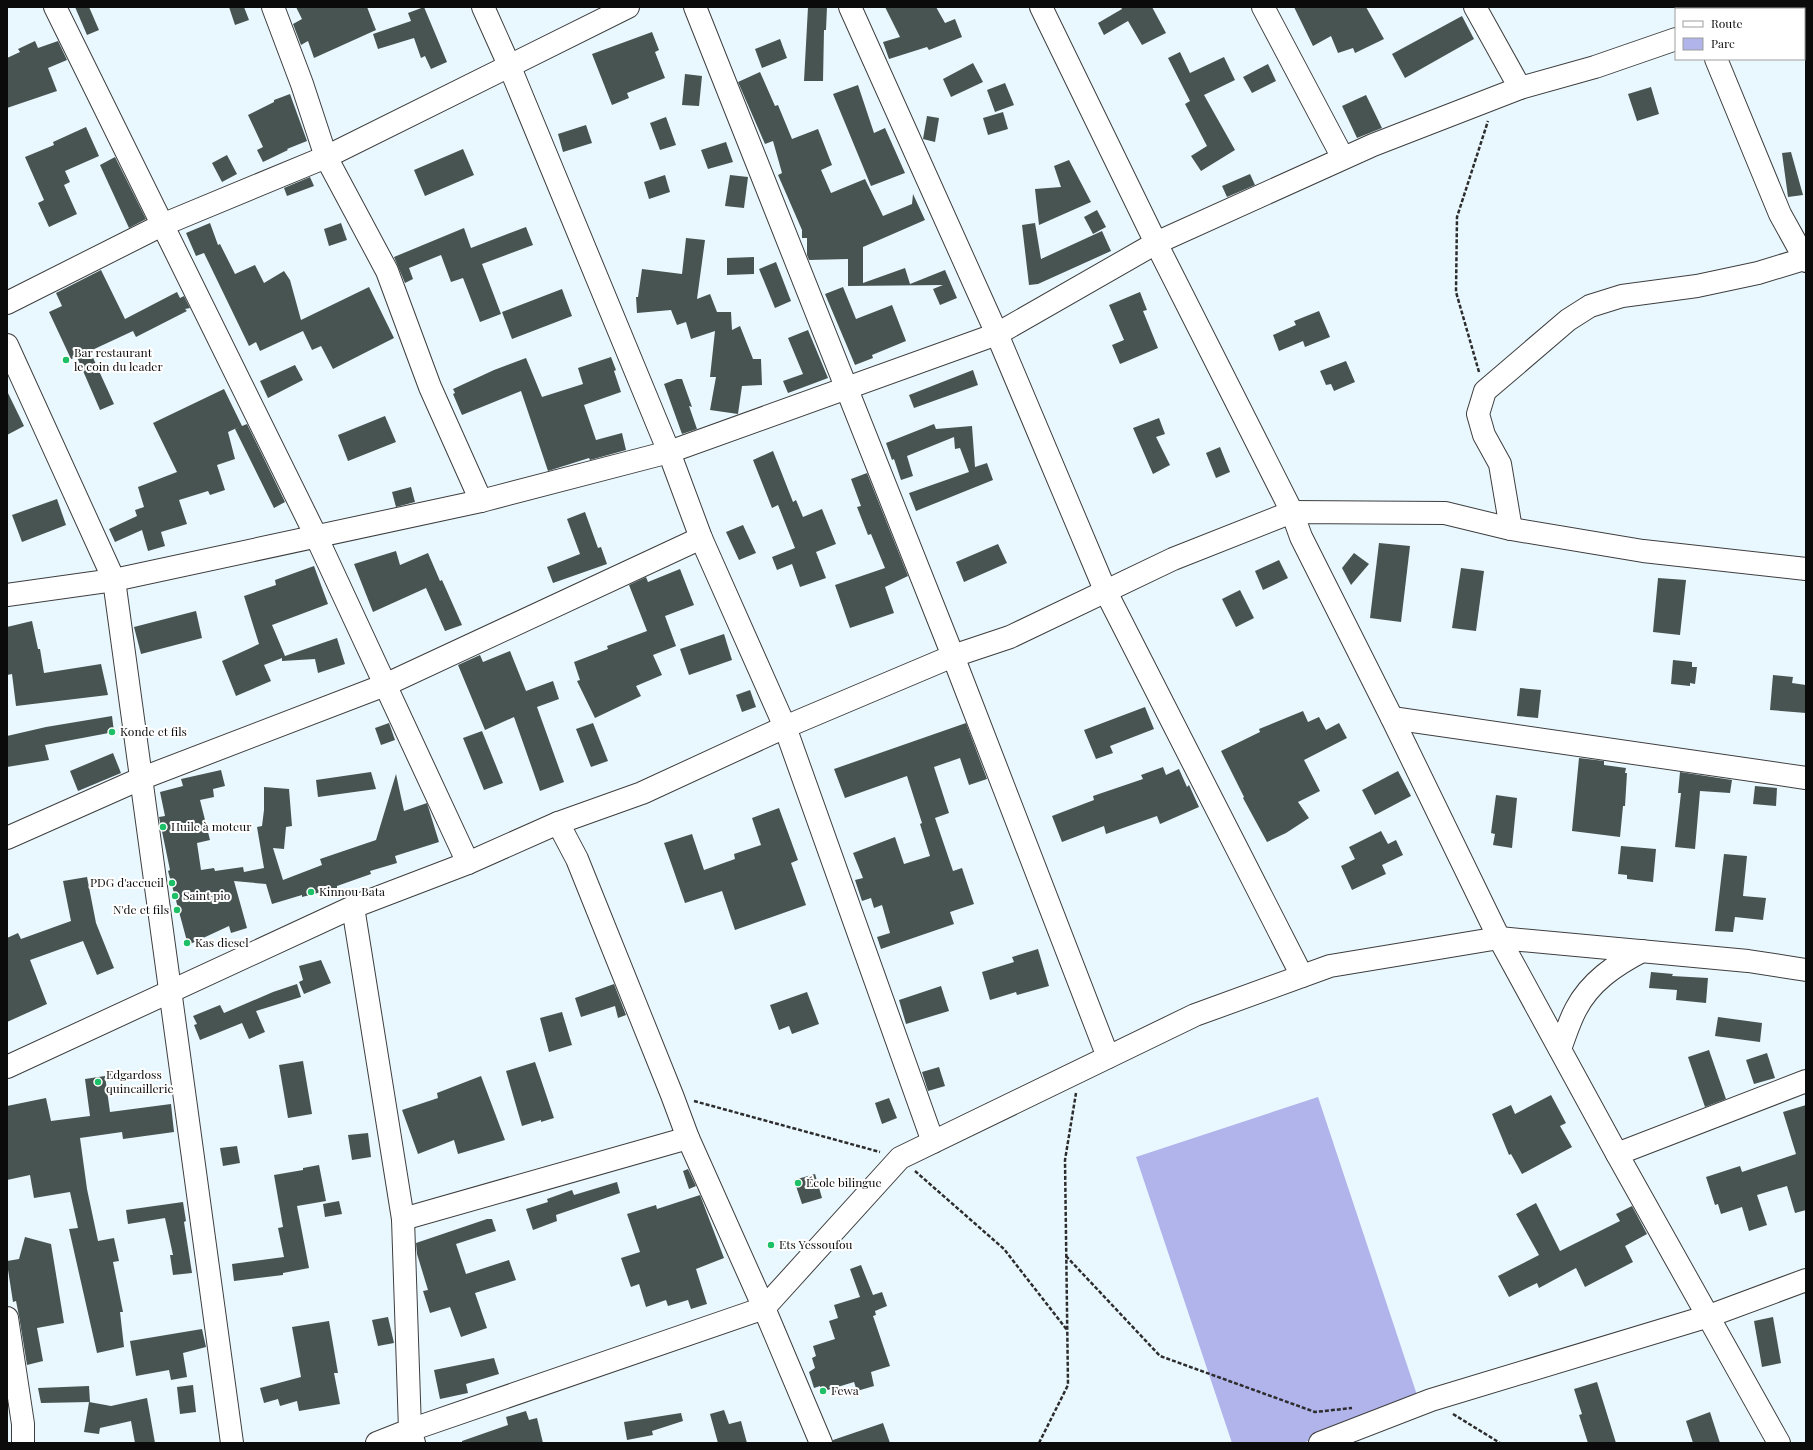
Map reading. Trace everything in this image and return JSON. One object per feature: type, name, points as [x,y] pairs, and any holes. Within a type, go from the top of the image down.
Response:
[{"type":"street","points":[[55,7],[316,536],[468,862]]},
{"type":"street","points":[[273,7],[302,84],[326,157],[387,271],[430,387],[481,502]]},
{"type":"street","points":[[483,7],[509,65],[669,452],[701,538],[785,728],[933,1142]]},
{"type":"street","points":[[7,303],[162,225],[326,157],[628,7]]},
{"type":"street","points":[[695,7],[953,656],[1108,1057]]},
{"type":"street","points":[[850,7],[997,334],[1105,590],[1302,976]]},
{"type":"street","points":[[1041,7],[1156,243],[1292,512],[1301,537],[1392,718],[1499,938],[1617,1154],[1779,1443]]},
{"type":"street","points":[[1263,7],[1343,158]]},
{"type":"street","points":[[1475,7],[1520,88]]},
{"type":"street","points":[[7,595],[114,580],[481,502],[669,452],[997,334],[1156,243],[1343,158],[1520,88],[1594,67],[1675,39]]},
{"type":"street","points":[[1511,529],[1500,464],[1484,435],[1478,414],[1485,391],[1568,320],[1590,306],[1622,296],[1697,286],[1758,273],[1805,260],[1772,194],[1716,60]]},
{"type":"street","points":[[7,345],[114,580],[232,1443]]},
{"type":"street","points":[[7,1067],[353,907],[468,862],[558,822],[642,793],[785,728],[953,656],[1010,637],[1105,590],[1173,559],[1292,512],[1446,513],[1511,529],[1643,551],[1806,569]]},
{"type":"street","points":[[7,838],[140,779],[385,685],[701,538]]},
{"type":"street","points":[[1392,718],[1806,778]]},
{"type":"street","points":[[558,822],[577,859],[688,1138],[764,1308],[821,1443]]},
{"type":"street","points":[[353,907],[404,1219],[412,1436]]},
{"type":"street","points":[[377,1443],[412,1436],[764,1308],[900,1158],[1195,1015],[1330,966],[1499,938],[1748,961],[1806,970]]},
{"type":"street","points":[[1560,1049],[1575,1009],[1594,985],[1620,962],[1642,951]]},
{"type":"street","points":[[1617,1154],[1806,1081]]},
{"type":"street","points":[[404,1219],[688,1138]]},
{"type":"street","points":[[1320,1443],[1431,1400],[1709,1316],[1806,1280]]},
{"type":"street","points":[[7,1318],[23,1424],[23,1443]]},
{"type":"path","points":[[1485,391],[1456,292],[1457,217],[1496,98]]},
{"type":"path","points":[[1040,1443],[1068,1385],[1065,1160],[1079,1071]]},
{"type":"path","points":[[1066,1256],[1160,1356],[1315,1412],[1354,1408]]},
{"type":"path","points":[[1431,1400],[1500,1443]]},
{"type":"green space","points":[[1318,1097],[1420,1404],[1302,1443],[1232,1443],[1136,1157]]},
{"type":"building","points":[[75,7],[89,7],[99,30],[87,35]]},
{"type":"building","points":[[229,7],[244,7],[249,20],[235,25]]},
{"type":"building","points":[[296,7],[367,7],[376,30],[314,58],[308,41],[301,45],[293,24],[302,19]]},
{"type":"building","points":[[424,7],[447,62],[431,69],[425,56],[421,58],[414,38],[378,49],[373,34],[411,21],[408,13]]},
{"type":"building","points":[[808,7],[827,7],[826,30],[824,30],[823,81],[804,81]]},
{"type":"building","points":[[885,7],[936,7],[945,23],[955,19],[962,37],[929,50],[927,47],[889,59],[883,42],[900,37]]},
{"type":"building","points":[[1121,7],[1152,7],[1166,33],[1142,45],[1128,21],[1104,35],[1098,23],[1122,9]]},
{"type":"building","points":[[1294,7],[1366,7],[1384,39],[1355,53],[1353,48],[1338,53],[1331,36],[1313,46]]},
{"type":"building","points":[[1462,16],[1474,39],[1405,78],[1392,54]]},
{"type":"building","points":[[652,32],[659,50],[655,52],[665,78],[627,93],[629,98],[612,105],[592,54]]},
{"type":"building","points":[[780,39],[787,58],[762,68],[755,49]]},
{"type":"building","points":[[35,41],[38,48],[58,41],[67,60],[48,68],[57,91],[7,108],[7,58],[20,52],[18,49]]},
{"type":"building","points":[[1180,52],[1190,73],[1224,57],[1235,80],[1204,95],[1235,150],[1201,171],[1191,156],[1207,146],[1185,104],[1190,101],[1168,58]]},
{"type":"building","points":[[973,63],[983,82],[951,97],[943,79]]},
{"type":"building","points":[[1268,64],[1276,81],[1252,93],[1243,77]]},
{"type":"building","points":[[760,72],[775,106],[778,105],[792,139],[818,129],[832,165],[821,170],[831,193],[865,179],[883,216],[912,204],[913,194],[925,220],[863,247],[863,283],[905,268],[910,284],[945,270],[957,298],[940,305],[933,289],[943,285],[848,286],[848,259],[809,260],[807,255],[807,238],[802,238],[802,230],[778,175],[782,173],[773,141],[765,144],[738,82]]},
{"type":"building","points":[[685,74],[702,76],[699,106],[682,105]]},
{"type":"building","points":[[1005,83],[1014,105],[995,112],[987,90]]},
{"type":"building","points":[[858,85],[874,133],[885,128],[905,173],[871,186],[833,94]]},
{"type":"building","points":[[1651,87],[1659,114],[1637,121],[1628,94]]},
{"type":"building","points":[[290,94],[307,141],[287,149],[288,150],[263,162],[257,150],[263,147],[248,115],[274,102],[274,100]]},
{"type":"building","points":[[1366,95],[1382,128],[1357,138],[1342,106]]},
{"type":"building","points":[[1003,112],[1008,129],[988,135],[983,118]]},
{"type":"building","points":[[927,116],[939,118],[935,142],[923,139]]},
{"type":"building","points":[[666,117],[676,145],[660,150],[650,123]]},
{"type":"building","points":[[586,125],[592,143],[563,152],[558,134]]},
{"type":"building","points":[[86,127],[99,156],[65,171],[70,182],[64,185],[77,214],[49,227],[38,203],[44,200],[25,157],[54,145],[53,142]]},
{"type":"building","points":[[726,142],[733,162],[708,169],[701,150]]},
{"type":"building","points":[[463,149],[474,175],[425,196],[414,170]]},
{"type":"building","points":[[1791,152],[1803,195],[1788,197],[1782,153]]},
{"type":"building","points":[[227,155],[237,174],[222,182],[212,163]]},
{"type":"building","points":[[115,157],[146,219],[129,228],[100,165]]},
{"type":"building","points":[[1069,160],[1091,202],[1039,225],[1035,189],[1061,187],[1054,166]]},
{"type":"building","points":[[1250,174],[1255,185],[1227,197],[1222,186]]},
{"type":"building","points":[[665,175],[670,192],[649,199],[644,182]]},
{"type":"building","points":[[730,175],[748,177],[744,208],[725,206]]},
{"type":"building","points":[[310,177],[314,186],[287,196],[284,188]]},
{"type":"building","points":[[1097,210],[1106,227],[1093,234],[1084,217]]},
{"type":"building","points":[[210,223],[218,245],[220,244],[235,274],[255,265],[264,283],[284,271],[290,280],[301,320],[369,287],[394,338],[333,369],[321,346],[312,350],[303,331],[260,351],[256,342],[249,346],[204,253],[196,256],[186,233]]},
{"type":"building","points":[[341,223],[347,240],[329,246],[324,229]]},
{"type":"building","points":[[1035,223],[1041,259],[1102,231],[1111,251],[1038,284],[1029,285],[1022,225]]},
{"type":"building","points":[[526,227],[533,245],[482,264],[501,314],[480,322],[463,278],[451,282],[441,255],[409,268],[413,279],[405,283],[394,257],[464,228],[471,248]]},
{"type":"building","points":[[686,238],[705,240],[697,299],[710,294],[717,312],[731,312],[732,330],[740,326],[753,359],[761,359],[762,385],[742,386],[738,414],[710,410],[716,377],[710,377],[715,331],[691,339],[686,322],[677,325],[671,310],[637,313],[636,297],[638,297],[642,269],[682,274]]},
{"type":"building","points":[[754,257],[754,274],[727,275],[727,258]]},
{"type":"building","points":[[776,262],[791,301],[775,308],[759,269]]},
{"type":"building","points":[[101,270],[125,319],[177,292],[180,298],[184,296],[190,308],[185,309],[187,311],[136,337],[133,331],[90,351],[114,404],[100,410],[77,357],[71,359],[49,312],[62,306],[56,293]]},
{"type":"building","points":[[843,287],[856,319],[892,305],[906,341],[872,355],[873,358],[855,365],[825,294]]},
{"type":"building","points":[[562,289],[572,316],[512,339],[502,312]]},
{"type":"building","points":[[1140,292],[1147,310],[1143,311],[1158,348],[1120,364],[1112,345],[1124,340],[1109,305]]},
{"type":"building","points":[[1319,311],[1330,337],[1305,347],[1303,341],[1279,351],[1273,335],[1296,325],[1294,321]]},
{"type":"building","points":[[808,330],[828,378],[788,393],[783,381],[803,374],[788,338]]},
{"type":"building","points":[[611,357],[616,370],[614,371],[621,392],[584,405],[596,440],[622,433],[626,450],[590,460],[589,458],[548,471],[521,391],[462,415],[453,394],[455,393],[453,389],[494,370],[526,358],[542,397],[583,384],[578,368]]},
{"type":"building","points":[[1346,361],[1355,382],[1334,391],[1331,384],[1326,385],[1320,371]]},
{"type":"building","points":[[295,365],[303,380],[268,398],[260,381]]},
{"type":"building","points":[[973,370],[978,385],[914,408],[909,395]]},
{"type":"building","points":[[677,379],[682,379],[692,407],[689,406],[697,429],[682,434],[664,384]]},
{"type":"building","points":[[224,389],[242,426],[247,424],[285,502],[274,508],[235,429],[239,427],[228,432],[235,459],[217,465],[225,490],[210,495],[208,491],[179,500],[187,524],[161,532],[165,546],[148,551],[142,530],[115,542],[109,529],[137,516],[135,510],[144,507],[138,487],[177,472],[153,423]]},
{"type":"building","points":[[7,391],[24,426],[7,435]]},
{"type":"building","points":[[385,416],[396,442],[348,461],[338,435]]},
{"type":"building","points":[[1159,418],[1165,434],[1156,437],[1170,465],[1153,474],[1133,428]]},
{"type":"building","points":[[934,424],[936,429],[972,426],[975,467],[987,463],[993,480],[916,511],[909,493],[969,472],[960,448],[955,449],[954,437],[907,456],[913,476],[901,480],[894,459],[892,460],[886,443]]},
{"type":"building","points":[[1220,447],[1230,472],[1216,478],[1206,453]]},
{"type":"building","points":[[773,451],[793,502],[796,500],[803,517],[822,509],[836,544],[816,552],[826,578],[800,587],[792,564],[777,570],[772,557],[795,548],[778,505],[772,508],[753,460]]},
{"type":"building","points":[[867,473],[908,576],[885,587],[894,613],[850,628],[835,585],[885,568],[871,534],[868,535],[857,507],[861,506],[851,479]]},
{"type":"building","points":[[411,487],[415,502],[396,507],[392,492]]},
{"type":"building","points":[[57,499],[66,525],[22,542],[12,515]]},
{"type":"building","points":[[585,512],[598,548],[601,547],[607,564],[553,583],[547,567],[580,554],[567,519]]},
{"type":"building","points":[[743,525],[756,553],[739,560],[726,532]]},
{"type":"building","points":[[1379,543],[1410,546],[1401,622],[1370,618]]},
{"type":"building","points":[[998,544],[1007,563],[964,582],[956,562]]},
{"type":"building","points":[[396,551],[400,565],[428,553],[462,625],[445,631],[426,588],[373,612],[354,564]]},
{"type":"building","points":[[1354,553],[1369,564],[1351,585],[1342,568]]},
{"type":"building","points":[[1279,560],[1288,578],[1263,590],[1255,571]]},
{"type":"building","points":[[314,566],[328,604],[272,625],[285,656],[337,638],[345,664],[318,673],[315,659],[282,661],[282,658],[264,665],[271,681],[236,696],[222,661],[259,644],[244,596],[276,585],[275,580]]},
{"type":"building","points":[[1461,568],[1484,571],[1476,631],[1452,628]]},
{"type":"building","points":[[680,569],[694,605],[665,616],[676,646],[653,655],[662,675],[636,686],[641,696],[595,718],[577,681],[580,680],[574,662],[608,649],[607,646],[647,631],[629,585],[646,577],[648,582]]},
{"type":"building","points":[[1658,578],[1686,580],[1680,635],[1653,632]]},
{"type":"building","points":[[1240,590],[1254,618],[1236,627],[1222,599]]},
{"type":"building","points":[[196,611],[202,638],[141,654],[134,627]]},
{"type":"building","points":[[32,621],[38,649],[40,649],[44,673],[101,664],[108,695],[16,706],[12,674],[7,675],[7,627]]},
{"type":"building","points":[[724,634],[732,660],[689,675],[680,649]]},
{"type":"building","points":[[510,651],[526,691],[553,681],[559,699],[537,707],[564,782],[540,791],[514,717],[485,730],[458,665],[480,655],[483,662]]},
{"type":"building","points":[[1673,660],[1692,662],[1692,667],[1697,667],[1695,684],[1690,683],[1690,686],[1671,684]]},
{"type":"building","points":[[1773,675],[1793,677],[1792,683],[1806,685],[1806,713],[1770,710]]},
{"type":"building","points":[[1520,688],[1541,690],[1538,718],[1517,716]]},
{"type":"building","points":[[750,690],[756,707],[742,712],[736,695]]},
{"type":"building","points":[[1145,707],[1154,729],[1110,746],[1113,753],[1096,759],[1084,730]]},
{"type":"building","points":[[1303,711],[1308,722],[1319,717],[1326,730],[1339,723],[1347,738],[1304,760],[1320,791],[1298,802],[1309,818],[1286,833],[1267,842],[1243,798],[1244,797],[1221,751],[1260,732],[1259,729]]},
{"type":"building","points":[[112,716],[114,732],[45,745],[49,760],[7,767],[7,736],[46,727]]},
{"type":"building","points":[[389,723],[395,740],[381,745],[375,728]]},
{"type":"building","points":[[593,723],[608,761],[591,767],[576,729]]},
{"type":"building","points":[[966,723],[987,779],[969,785],[960,758],[934,767],[949,813],[935,818],[953,871],[962,868],[974,904],[950,912],[954,924],[881,949],[877,937],[890,933],[882,905],[874,908],[871,898],[862,901],[855,880],[863,878],[853,853],[895,837],[904,864],[930,856],[920,824],[922,823],[907,776],[845,798],[834,769]]},
{"type":"building","points":[[482,731],[503,783],[484,790],[463,738]]},
{"type":"building","points":[[113,753],[121,773],[78,791],[70,771]]},
{"type":"building","points":[[1579,758],[1604,761],[1604,765],[1626,768],[1625,806],[1623,806],[1620,837],[1572,831]]},
{"type":"building","points":[[1163,767],[1166,775],[1179,769],[1187,787],[1189,785],[1199,807],[1160,824],[1157,816],[1106,834],[1104,826],[1062,842],[1052,816],[1094,800],[1093,796],[1143,779],[1141,775]]},
{"type":"building","points":[[221,770],[225,786],[213,789],[214,797],[200,800],[210,840],[197,843],[201,870],[214,868],[215,871],[243,867],[244,872],[264,868],[257,827],[262,826],[264,787],[289,789],[292,826],[286,827],[284,849],[273,848],[283,880],[322,865],[320,859],[376,840],[396,774],[404,811],[427,803],[439,842],[395,856],[397,863],[370,871],[371,874],[337,886],[337,888],[302,897],[302,895],[272,904],[266,884],[234,881],[247,928],[231,933],[229,926],[188,945],[168,871],[170,870],[159,817],[165,816],[160,792],[183,786],[181,779]]},
{"type":"building","points":[[1398,771],[1411,796],[1375,815],[1362,790]]},
{"type":"building","points":[[371,772],[376,789],[318,797],[316,780]]},
{"type":"building","points":[[1680,772],[1732,780],[1730,793],[1700,791],[1695,849],[1675,847],[1681,793],[1678,793]]},
{"type":"building","points":[[1755,786],[1777,788],[1776,806],[1753,804]]},
{"type":"building","points":[[1496,795],[1517,798],[1512,848],[1493,845],[1495,834],[1491,833]]},
{"type":"building","points":[[779,808],[798,860],[791,863],[806,905],[735,930],[722,891],[685,903],[664,843],[692,834],[704,870],[735,859],[734,854],[761,845],[752,818]]},
{"type":"building","points":[[1381,831],[1388,844],[1396,840],[1403,855],[1382,865],[1386,874],[1352,890],[1341,866],[1355,859],[1349,847]]},
{"type":"building","points":[[1621,846],[1656,849],[1653,882],[1627,879],[1627,875],[1618,874]]},
{"type":"building","points":[[1724,854],[1747,856],[1743,896],[1766,898],[1763,920],[1735,917],[1733,932],[1715,931]]},
{"type":"building","points":[[87,877],[96,923],[114,968],[97,975],[83,941],[30,960],[47,1004],[7,1022],[7,938],[18,933],[21,939],[71,921],[63,881]]},
{"type":"building","points":[[1038,949],[1049,986],[1017,995],[1016,992],[990,1000],[982,972],[1014,962],[1012,957]]},
{"type":"building","points":[[321,960],[331,983],[304,994],[299,982],[303,980],[299,966]]},
{"type":"building","points":[[1651,972],[1673,974],[1672,976],[1708,978],[1706,1003],[1676,1000],[1677,990],[1649,988]]},
{"type":"building","points":[[297,984],[301,997],[256,1011],[265,1032],[249,1039],[242,1023],[200,1040],[194,1025],[197,1024],[193,1016],[220,1005],[224,1013],[273,992]]},
{"type":"building","points":[[614,984],[626,1015],[618,1018],[615,1006],[581,1017],[575,998]]},
{"type":"building","points":[[941,986],[949,1011],[906,1024],[899,1000]]},
{"type":"building","points":[[807,992],[819,1024],[792,1034],[789,1026],[779,1030],[770,1005]]},
{"type":"building","points":[[562,1012],[572,1045],[549,1052],[540,1018]]},
{"type":"building","points":[[1718,1017],[1762,1023],[1760,1042],[1715,1036]]},
{"type":"building","points":[[1709,1050],[1726,1099],[1705,1107],[1688,1057]]},
{"type":"building","points":[[1767,1053],[1775,1078],[1754,1084],[1746,1060]]},
{"type":"building","points":[[303,1061],[312,1114],[288,1118],[279,1065]]},
{"type":"building","points":[[535,1062],[554,1118],[541,1122],[541,1120],[522,1126],[506,1071]]},
{"type":"building","points":[[939,1067],[945,1086],[928,1091],[922,1072]]},
{"type":"building","points":[[105,1076],[110,1112],[171,1104],[174,1132],[123,1139],[122,1132],[80,1138],[87,1189],[98,1241],[114,1238],[119,1261],[113,1262],[123,1312],[120,1312],[124,1347],[97,1353],[69,1229],[78,1228],[70,1192],[34,1198],[30,1175],[7,1180],[7,1106],[46,1098],[51,1121],[90,1116],[85,1079]]},
{"type":"building","points":[[481,1076],[505,1140],[458,1154],[454,1140],[418,1154],[402,1110],[438,1098],[437,1093]]},
{"type":"building","points":[[1551,1095],[1566,1123],[1560,1126],[1572,1147],[1522,1174],[1511,1154],[1509,1155],[1492,1114],[1511,1105],[1515,1114]]},
{"type":"building","points":[[889,1098],[897,1118],[882,1124],[875,1103]]},
{"type":"building","points":[[1806,1105],[1806,1210],[1795,1213],[1787,1186],[1757,1195],[1767,1225],[1749,1231],[1742,1207],[1721,1214],[1718,1204],[1715,1205],[1706,1177],[1740,1166],[1742,1172],[1796,1154],[1783,1112]]},
{"type":"building","points":[[368,1133],[371,1157],[352,1160],[348,1135]]},
{"type":"building","points":[[237,1146],[240,1163],[223,1166],[220,1148]]},
{"type":"building","points":[[319,1165],[326,1201],[297,1206],[309,1268],[283,1273],[283,1275],[234,1281],[232,1264],[284,1257],[278,1228],[283,1227],[274,1175],[303,1170],[303,1168]]},
{"type":"building","points":[[688,1169],[696,1186],[689,1189],[683,1171]]},
{"type":"building","points":[[815,1174],[822,1198],[802,1204],[794,1180]]},
{"type":"building","points":[[617,1182],[620,1193],[556,1215],[557,1221],[533,1230],[526,1209],[548,1202],[547,1199],[572,1190],[574,1195]]},
{"type":"building","points":[[700,1195],[724,1258],[696,1269],[707,1304],[691,1309],[688,1300],[668,1306],[666,1300],[646,1307],[639,1284],[631,1287],[621,1258],[640,1252],[627,1214],[656,1205],[657,1209]]},
{"type":"building","points":[[339,1201],[342,1214],[325,1217],[323,1204]]},
{"type":"building","points":[[183,1202],[186,1221],[184,1222],[192,1273],[173,1275],[170,1255],[173,1255],[165,1218],[128,1224],[126,1210]]},
{"type":"building","points":[[1536,1203],[1560,1251],[1620,1221],[1616,1214],[1632,1206],[1647,1234],[1625,1246],[1633,1262],[1585,1287],[1576,1268],[1539,1288],[1537,1283],[1509,1297],[1498,1276],[1539,1255],[1516,1214]]},
{"type":"building","points":[[487,1219],[492,1219],[496,1231],[456,1244],[466,1274],[509,1260],[516,1280],[475,1293],[487,1328],[461,1337],[450,1307],[430,1313],[423,1291],[428,1290],[417,1254],[416,1243]]},
{"type":"building","points":[[25,1237],[51,1244],[64,1323],[37,1328],[43,1361],[27,1365],[16,1301],[13,1302],[7,1263],[7,1261],[19,1259]]},
{"type":"building","points":[[861,1265],[873,1295],[882,1292],[887,1306],[875,1311],[876,1315],[873,1316],[890,1366],[871,1372],[874,1386],[857,1391],[854,1382],[821,1392],[820,1386],[814,1388],[809,1372],[815,1368],[812,1358],[816,1356],[813,1346],[835,1339],[829,1321],[838,1318],[834,1305],[860,1297],[850,1269]]},
{"type":"building","points":[[388,1317],[394,1343],[378,1346],[372,1320]]},
{"type":"building","points":[[1773,1317],[1781,1363],[1762,1367],[1754,1321]]},
{"type":"building","points":[[329,1321],[338,1373],[334,1373],[340,1404],[299,1411],[297,1401],[280,1406],[278,1399],[264,1403],[260,1388],[301,1377],[292,1327]]},
{"type":"building","points":[[202,1329],[206,1347],[183,1353],[187,1377],[171,1380],[169,1370],[136,1376],[130,1341]]},
{"type":"building","points":[[494,1358],[499,1374],[466,1384],[468,1393],[440,1399],[434,1370]]},
{"type":"building","points":[[1597,1382],[1616,1443],[1588,1443],[1579,1415],[1582,1414],[1574,1389]]},
{"type":"building","points":[[193,1385],[196,1412],[180,1414],[177,1387]]},
{"type":"building","points":[[89,1386],[90,1402],[41,1403],[38,1388]]},
{"type":"building","points":[[147,1398],[155,1443],[135,1443],[131,1421],[100,1428],[99,1434],[84,1432],[89,1402],[111,1406]]},
{"type":"building","points":[[724,1410],[729,1424],[741,1421],[747,1443],[718,1443],[710,1414]]},
{"type":"building","points":[[526,1411],[529,1420],[537,1418],[543,1443],[462,1443],[462,1441],[508,1425],[506,1417]]},
{"type":"building","points":[[1710,1412],[1720,1443],[1693,1443],[1686,1421]]},
{"type":"building","points":[[681,1413],[683,1421],[652,1431],[653,1435],[627,1440],[624,1422]]},
{"type":"building","points":[[883,1423],[890,1443],[833,1443],[833,1440]]},
{"type":"place","name":"Bar restaurant le coin du leader","points":[[66,360]]},
{"type":"place","name":"Konde et fils","points":[[112,732]]},
{"type":"place","name":"Huile à moteur","points":[[163,827]]},
{"type":"place","name":"PDG d'accueil","points":[[172,883]]},
{"type":"place","name":"Kinnou Bata","points":[[311,892]]},
{"type":"place","name":"Saint pio","points":[[175,896]]},
{"type":"place","name":"N'de et fils","points":[[177,910]]},
{"type":"place","name":"Kas diesel","points":[[187,943]]},
{"type":"place","name":"Edgardoss quincaillerie","points":[[98,1082]]},
{"type":"place","name":"École bilingue","points":[[798,1183]]},
{"type":"place","name":"Ets Yessoufou","points":[[771,1245]]},
{"type":"place","name":"Fewa","points":[[823,1391]]}]
